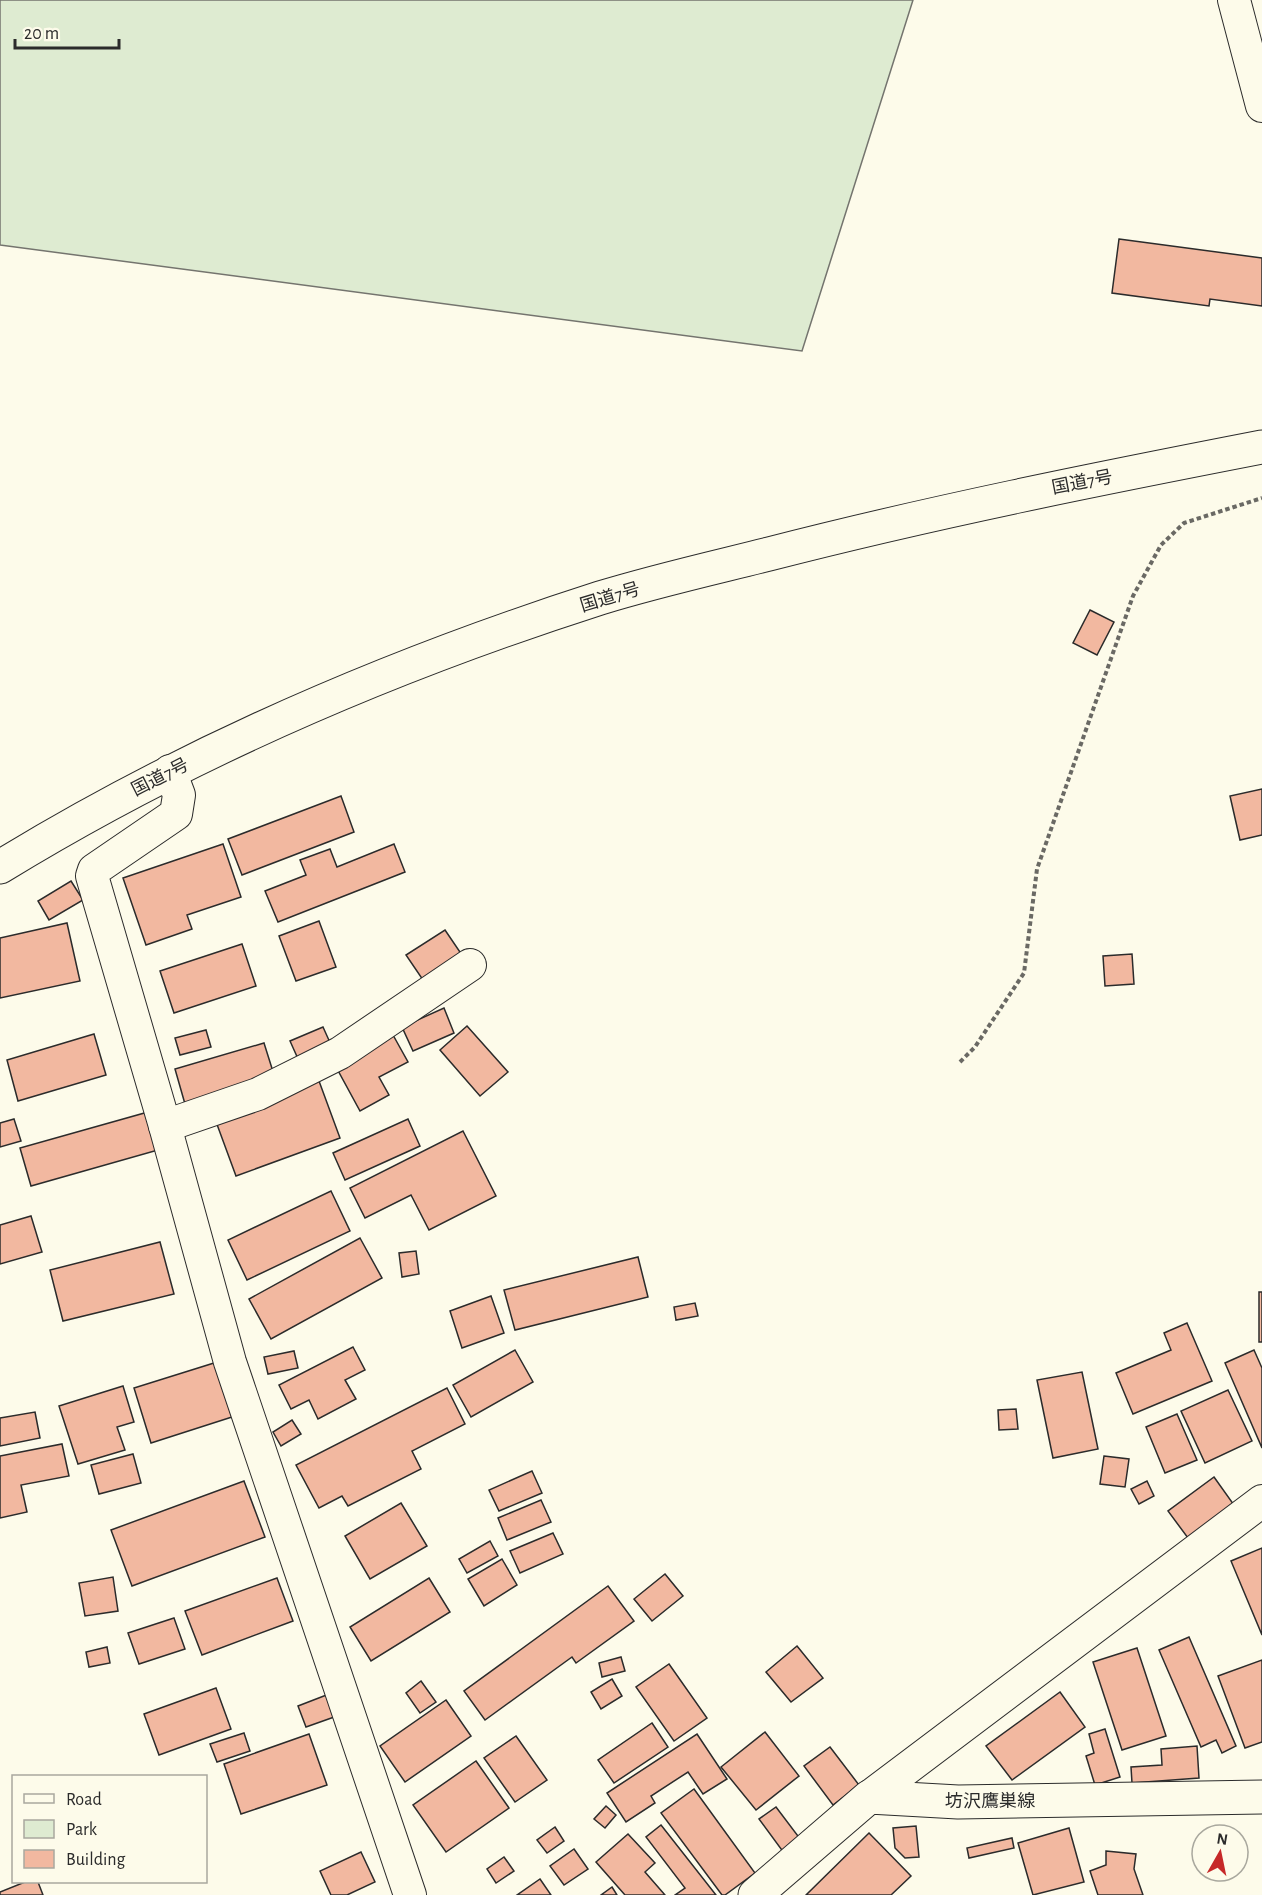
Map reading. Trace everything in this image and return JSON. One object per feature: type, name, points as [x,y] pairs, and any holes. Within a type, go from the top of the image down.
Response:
[{"type":"main road","name":"国道7号","points":[[0,867],[73,822],[267,724],[425,660],[602,598],[882,525],[1262,447]]},
{"type":"main road","name":"坊沢鷹巣線","points":[[869,1797],[958,1802],[1262,1797]]},
{"type":"main road","points":[[755,1895],[869,1797]]},
{"type":"street","points":[[1234,0],[1262,106]]},
{"type":"street","points":[[170,771],[178,795],[176,814],[94,870],[92,876],[165,1126],[230,1362],[410,1895]]},
{"type":"street","points":[[165,1126],[258,1094],[340,1053],[470,965]]},
{"type":"street","points":[[869,1797],[1262,1501]]},
{"type":"path","points":[[960,1062],[975,1047],[1024,973],[1037,869],[1133,596],[1161,545],[1184,523],[1262,498]]},
{"type":"green space","points":[[0,0],[913,0],[802,351],[0,245]]},
{"type":"building","points":[[1119,239],[1262,258],[1262,306],[1210,299],[1209,306],[1112,293]]},
{"type":"building","points":[[1090,610],[1114,622],[1097,655],[1073,643]]},
{"type":"building","points":[[1262,789],[1262,835],[1240,840],[1230,796]]},
{"type":"building","points":[[341,796],[354,832],[242,875],[228,839]]},
{"type":"building","points":[[223,844],[241,897],[187,915],[192,929],[146,945],[123,878]]},
{"type":"building","points":[[394,844],[405,872],[278,922],[265,891],[306,875],[300,860],[330,849],[337,867]]},
{"type":"building","points":[[71,881],[83,900],[49,920],[38,901]]},
{"type":"building","points":[[319,921],[336,967],[296,981],[279,936]]},
{"type":"building","points":[[67,923],[80,981],[0,998],[0,938]]},
{"type":"building","points":[[445,930],[462,955],[423,980],[406,955]]},
{"type":"building","points":[[242,944],[256,986],[174,1013],[160,971]]},
{"type":"building","points":[[1132,954],[1134,984],[1105,986],[1103,956]]},
{"type":"building","points":[[444,1008],[454,1033],[413,1051],[402,1027]]},
{"type":"building","points":[[467,1026],[508,1072],[480,1096],[440,1050]]},
{"type":"building","points":[[323,1027],[332,1047],[299,1061],[290,1041]]},
{"type":"building","points":[[206,1030],[211,1047],[180,1055],[175,1038]]},
{"type":"building","points":[[94,1034],[106,1075],[18,1101],[7,1060]]},
{"type":"building","points":[[393,1035],[408,1062],[379,1077],[389,1095],[360,1111],[335,1065]]},
{"type":"building","points":[[264,1043],[275,1078],[185,1104],[175,1069]]},
{"type":"building","points":[[319,1081],[340,1138],[236,1176],[215,1119]]},
{"type":"building","points":[[148,1112],[158,1150],[31,1186],[20,1148]]},
{"type":"building","points":[[14,1119],[21,1141],[0,1147],[0,1123]]},
{"type":"building","points":[[408,1119],[420,1146],[345,1180],[333,1153]]},
{"type":"building","points":[[463,1131],[496,1196],[429,1230],[411,1195],[365,1218],[350,1188]]},
{"type":"building","points":[[331,1191],[350,1231],[247,1280],[228,1240]]},
{"type":"building","points":[[31,1216],[42,1252],[0,1264],[0,1225]]},
{"type":"building","points":[[360,1238],[382,1278],[271,1339],[249,1299]]},
{"type":"building","points":[[160,1242],[174,1294],[63,1321],[50,1270]]},
{"type":"building","points":[[416,1251],[419,1274],[402,1277],[399,1253]]},
{"type":"building","points":[[638,1257],[648,1297],[515,1330],[504,1290]]},
{"type":"building","points":[[1259,1292],[1262,1292],[1262,1342],[1259,1342]]},
{"type":"building","points":[[491,1296],[504,1333],[462,1348],[450,1311]]},
{"type":"building","points":[[695,1303],[698,1316],[676,1320],[674,1307]]},
{"type":"building","points":[[1187,1323],[1212,1381],[1133,1414],[1116,1373],[1171,1350],[1164,1333]]},
{"type":"building","points":[[353,1347],[365,1370],[345,1380],[356,1399],[318,1419],[309,1400],[291,1409],[279,1385]]},
{"type":"building","points":[[515,1350],[533,1382],[471,1417],[453,1385]]},
{"type":"building","points":[[1254,1350],[1262,1368],[1262,1448],[1225,1363]]},
{"type":"building","points":[[294,1351],[298,1368],[268,1374],[264,1357]]},
{"type":"building","points":[[214,1363],[232,1417],[151,1443],[134,1388]]},
{"type":"building","points":[[1082,1372],[1098,1449],[1053,1458],[1037,1380]]},
{"type":"building","points":[[123,1386],[134,1422],[117,1427],[125,1450],[78,1464],[59,1406]]},
{"type":"building","points":[[447,1388],[465,1424],[412,1451],[421,1469],[348,1506],[342,1496],[319,1508],[296,1465]]},
{"type":"building","points":[[1228,1390],[1252,1441],[1205,1463],[1181,1411]]},
{"type":"building","points":[[1016,1409],[1018,1429],[999,1430],[998,1410]]},
{"type":"building","points":[[35,1412],[40,1438],[0,1446],[0,1418]]},
{"type":"building","points":[[1177,1414],[1197,1460],[1165,1473],[1146,1427]]},
{"type":"building","points":[[292,1420],[301,1434],[281,1446],[273,1432]]},
{"type":"building","points":[[62,1444],[69,1476],[21,1485],[27,1512],[0,1518],[0,1456]]},
{"type":"building","points":[[133,1454],[141,1483],[99,1494],[91,1465]]},
{"type":"building","points":[[1104,1456],[1129,1459],[1125,1487],[1100,1484]]},
{"type":"building","points":[[532,1471],[542,1493],[499,1511],[489,1490]]},
{"type":"building","points":[[1214,1477],[1234,1505],[1188,1538],[1168,1511]]},
{"type":"building","points":[[244,1481],[265,1537],[132,1586],[111,1530]]},
{"type":"building","points":[[1147,1481],[1154,1496],[1139,1504],[1131,1489]]},
{"type":"building","points":[[541,1500],[551,1522],[507,1540],[498,1518]]},
{"type":"building","points":[[401,1503],[427,1546],[370,1579],[345,1536]]},
{"type":"building","points":[[553,1533],[563,1554],[520,1573],[510,1551]]},
{"type":"building","points":[[490,1541],[498,1556],[467,1573],[459,1559]]},
{"type":"building","points":[[1262,1548],[1262,1635],[1231,1561]]},
{"type":"building","points":[[502,1559],[517,1585],[484,1606],[468,1579]]},
{"type":"building","points":[[665,1574],[683,1596],[652,1621],[634,1599]]},
{"type":"building","points":[[113,1577],[118,1611],[85,1616],[79,1583]]},
{"type":"building","points":[[277,1578],[293,1621],[202,1655],[185,1611]]},
{"type":"building","points":[[429,1578],[450,1612],[371,1661],[350,1627]]},
{"type":"building","points":[[608,1586],[634,1621],[576,1663],[572,1657],[485,1720],[464,1691]]},
{"type":"building","points":[[174,1618],[185,1649],[139,1664],[128,1633]]},
{"type":"building","points":[[1189,1637],[1236,1746],[1222,1753],[1216,1740],[1201,1747],[1159,1650]]},
{"type":"building","points":[[797,1646],[823,1678],[791,1702],[766,1672]]},
{"type":"building","points":[[107,1647],[110,1663],[89,1667],[86,1652]]},
{"type":"building","points":[[1137,1648],[1166,1736],[1122,1750],[1093,1662]]},
{"type":"building","points":[[621,1657],[625,1671],[602,1677],[599,1663]]},
{"type":"building","points":[[1262,1660],[1262,1742],[1245,1748],[1218,1676]]},
{"type":"building","points":[[669,1664],[707,1718],[674,1741],[636,1687]]},
{"type":"building","points":[[612,1679],[622,1696],[601,1709],[591,1692]]},
{"type":"building","points":[[421,1681],[436,1702],[420,1713],[406,1693]]},
{"type":"building","points":[[216,1688],[231,1729],[159,1755],[144,1714]]},
{"type":"building","points":[[1060,1692],[1085,1727],[1012,1780],[986,1746]]},
{"type":"building","points":[[329,1694],[337,1716],[306,1727],[298,1706]]},
{"type":"building","points":[[446,1700],[471,1736],[405,1782],[380,1746]]},
{"type":"building","points":[[652,1723],[668,1747],[614,1783],[598,1760]]},
{"type":"building","points":[[1105,1729],[1120,1777],[1095,1785],[1086,1756],[1094,1753],[1089,1734]]},
{"type":"building","points":[[765,1732],[799,1776],[756,1810],[721,1767]]},
{"type":"building","points":[[244,1733],[250,1751],[217,1762],[210,1744]]},
{"type":"building","points":[[309,1734],[327,1785],[241,1814],[224,1764]]},
{"type":"building","points":[[697,1734],[727,1779],[703,1794],[688,1772],[651,1796],[655,1803],[626,1822],[607,1793]]},
{"type":"building","points":[[516,1736],[547,1780],[515,1802],[484,1758]]},
{"type":"building","points":[[1197,1746],[1199,1778],[1132,1783],[1131,1767],[1162,1765],[1161,1749]]},
{"type":"building","points":[[830,1747],[859,1785],[833,1805],[804,1766]]},
{"type":"building","points":[[476,1761],[509,1808],[446,1852],[413,1805]]},
{"type":"building","points":[[694,1789],[755,1873],[725,1895],[722,1895],[661,1813]]},
{"type":"building","points":[[606,1806],[616,1815],[605,1828],[594,1819]]},
{"type":"building","points":[[776,1807],[801,1840],[784,1853],[759,1819]]},
{"type":"building","points":[[661,1825],[716,1895],[675,1895],[685,1888],[646,1837]]},
{"type":"building","points":[[916,1826],[919,1857],[905,1858],[895,1848],[893,1828]]},
{"type":"building","points":[[555,1827],[564,1841],[547,1853],[537,1840]]},
{"type":"building","points":[[1069,1828],[1084,1882],[1033,1895],[1018,1843]]},
{"type":"building","points":[[869,1833],[911,1876],[891,1895],[806,1895]]},
{"type":"building","points":[[628,1834],[655,1863],[645,1872],[665,1895],[625,1895],[596,1862]]},
{"type":"building","points":[[1012,1838],[1014,1848],[969,1858],[967,1848]]},
{"type":"building","points":[[574,1849],[588,1869],[564,1885],[550,1866]]},
{"type":"building","points":[[1106,1851],[1136,1854],[1134,1869],[1143,1895],[1098,1895],[1090,1871],[1106,1865]]},
{"type":"building","points":[[361,1852],[375,1882],[347,1895],[331,1895],[320,1871]]},
{"type":"building","points":[[504,1857],[514,1871],[496,1883],[487,1869]]},
{"type":"building","points":[[540,1879],[551,1895],[517,1895]]},
{"type":"building","points":[[22,1883],[38,1883],[43,1895],[0,1895],[0,1892]]},
{"type":"building","points":[[612,1887],[617,1895],[601,1895]]}]
